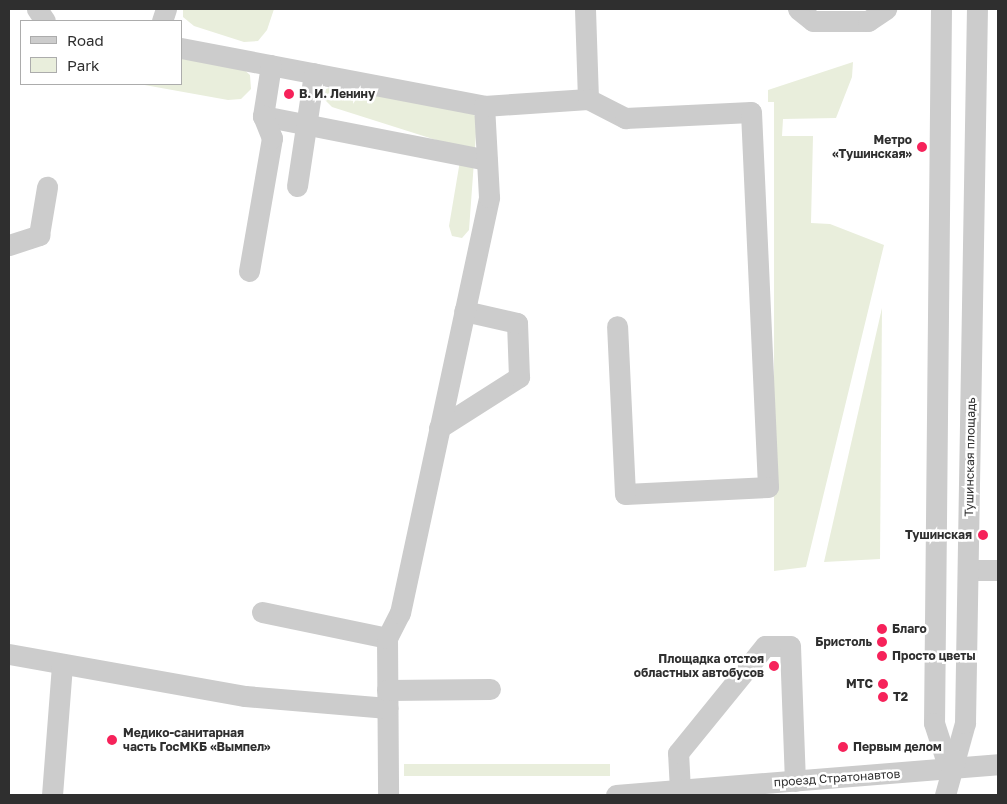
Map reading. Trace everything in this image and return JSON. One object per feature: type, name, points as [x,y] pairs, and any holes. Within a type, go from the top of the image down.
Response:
[{"type":"street","points":[[37,9],[44,20]]},
{"type":"street","points":[[585,9],[588,99]]},
{"type":"street","points":[[798,9],[813,21],[868,21],[886,9]]},
{"type":"street","points":[[941,9],[934,723],[950,769]]},
{"type":"street","name":"Тушинская площадь","points":[[945,795],[950,769],[966,723],[977,9]]},
{"type":"street","points":[[182,48],[484,106],[588,99],[625,118],[751,112],[768,488],[625,494],[617,326]]},
{"type":"street","points":[[249,271],[272,138],[263,116],[271,65]]},
{"type":"street","points":[[297,186],[314,73]]},
{"type":"street","points":[[388,795],[387,638],[400,613],[488,197],[484,106]]},
{"type":"street","points":[[263,116],[487,160]]},
{"type":"street","points":[[9,245],[39,235],[47,187]]},
{"type":"street","points":[[440,428],[519,377],[517,323],[464,310]]},
{"type":"street","points":[[968,570],[998,570]]},
{"type":"street","points":[[262,612],[387,638]]},
{"type":"street","points":[[675,792],[678,753],[765,646],[790,646],[795,781]]},
{"type":"street","points":[[9,654],[244,696],[387,699],[490,689]]},
{"type":"street","points":[[52,795],[62,664]]},
{"type":"street","name":"проезд Стратонавтов","points":[[616,795],[675,792],[998,764]]},
{"type":"green space","points":[[183,9],[274,9],[267,30],[258,41],[244,42],[194,26],[183,17]]},
{"type":"green space","points":[[182,55],[240,66],[250,75],[251,89],[241,99],[228,100],[145,85],[182,85]]},
{"type":"green space","points":[[853,62],[852,77],[836,118],[783,119],[782,136],[813,136],[811,223],[830,224],[884,245],[806,567],[774,571],[774,102],[768,102],[768,90]]},
{"type":"green space","points":[[336,86],[472,111],[477,120],[469,230],[462,238],[452,236],[449,226],[461,155],[455,146],[332,107],[324,99],[326,89]]},
{"type":"green space","points":[[882,308],[880,559],[824,562]]},
{"type":"green space","points":[[404,764],[610,764],[610,776],[404,776]]},
{"type":"place","name":"В. И. Ленину","points":[[289,94]]},
{"type":"place","name":"Метро «Тушинская»","points":[[922,147]]},
{"type":"place","name":"Тушинская","points":[[983,535]]},
{"type":"place","name":"Благо","points":[[882,629]]},
{"type":"place","name":"Бристоль","points":[[882,642]]},
{"type":"place","name":"Просто цветы","points":[[882,656]]},
{"type":"place","name":"Площадка отстоя областных автобусов","points":[[774,666]]},
{"type":"place","name":"МТС","points":[[883,684]]},
{"type":"place","name":"T2","points":[[883,697]]},
{"type":"place","name":"Медико-санитарная часть ГосМКБ «Вымпел»","points":[[112,740]]},
{"type":"place","name":"Первым делом","points":[[843,747]]}]
